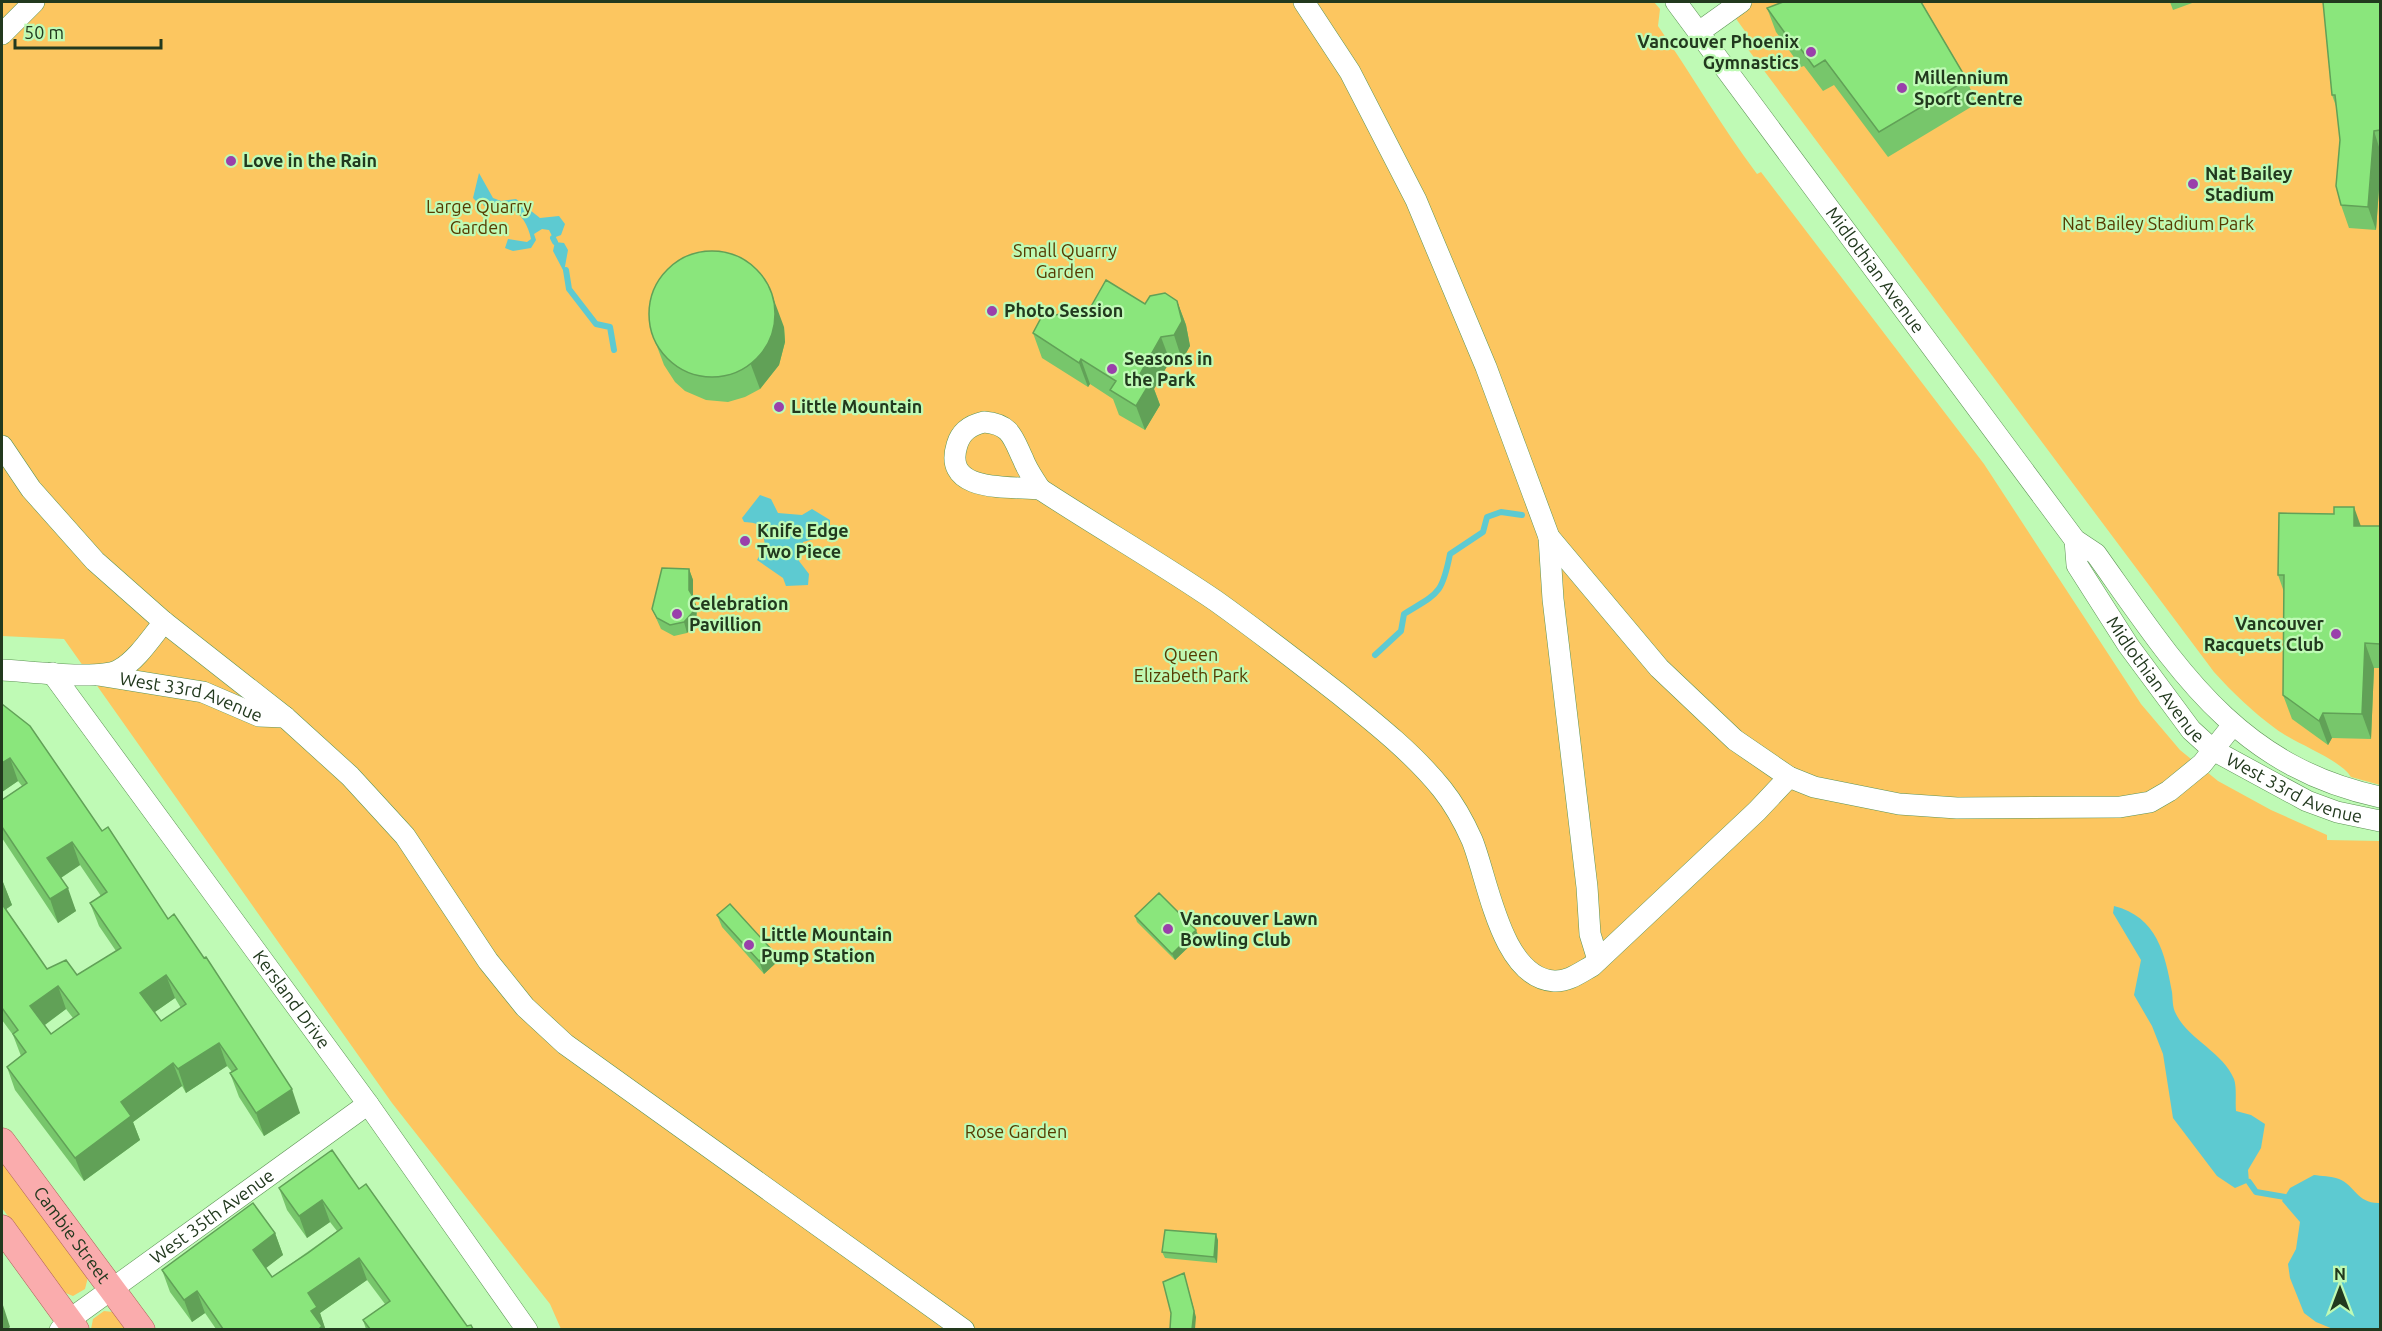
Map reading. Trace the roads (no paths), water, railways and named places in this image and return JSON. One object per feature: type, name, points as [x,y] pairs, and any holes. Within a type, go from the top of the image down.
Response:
[{"type":"main road","name":"Cambie Street","points":[[2,1141],[142,1329]]},
{"type":"main road","points":[[2,1228],[68,1326]]},
{"type":"street","points":[[2,34],[34,2]]},
{"type":"street","points":[[1304,2],[1350,72],[1416,200],[1486,368],[1549,537],[1553,599],[1587,887],[1590,934],[1598,960]]},
{"type":"street","name":"Midlothian Avenue","points":[[1676,2],[2075,540],[2096,554],[2194,688],[2232,726]]},
{"type":"street","points":[[1699,32],[1741,2]]},
{"type":"street","points":[[2,446],[61,525],[95,561],[164,622],[285,717],[350,776],[405,836],[488,961],[525,1007],[565,1044],[963,1329]]},
{"type":"street","points":[[1040,489],[1214,600],[1288,653],[1373,722],[1427,771],[1460,815],[1472,840],[1505,938],[1520,964],[1539,976],[1555,981],[1572,977],[1598,960],[1789,777]]},
{"type":"street","points":[[1549,537],[1667,676],[1735,740],[1789,777],[1814,787],[1899,804],[1957,808],[2120,807],[2150,802],[2169,791],[2202,765],[2232,726]]},
{"type":"street","name":"Midlothian Avenue","points":[[2075,540],[2077,565],[2128,645],[2191,730],[2213,750]]},
{"type":"street","name":"West 33rd Avenue","points":[[98,675],[118,671],[130,662],[164,622]]},
{"type":"street","name":"West 33rd Avenue","points":[[2,670],[98,675],[203,692],[259,716],[285,717]]},
{"type":"street","name":"Kersland Drive","points":[[52,673],[368,1104],[527,1329]]},
{"type":"street","name":"West 33rd Avenue","points":[[2232,726],[2275,756],[2321,779],[2380,797]]},
{"type":"street","name":"West 33rd Avenue","points":[[2213,750],[2307,801],[2337,812],[2380,821]]},
{"type":"street","name":"West 35th Avenue","points":[[68,1326],[111,1289],[368,1104]]},
{"type":"water","points":[[479,173],[493,198],[501,201],[516,199],[540,218],[559,216],[565,224],[561,235],[553,238],[549,230],[542,229],[534,234],[536,240],[531,248],[513,251],[505,248],[508,239],[527,242],[531,239],[530,233],[517,212],[499,206],[494,214],[488,206],[484,206],[482,201],[478,203],[473,198]]},
{"type":"water","points":[[555,242],[564,243],[568,250],[564,272],[553,251]]},
{"type":"water","points":[[760,495],[771,499],[778,513],[802,515],[812,509],[830,520],[824,536],[803,542],[799,561],[809,574],[808,585],[786,586],[783,578],[757,560],[765,546],[761,527],[744,522],[742,518]]},
{"type":"water","points":[[2114,906],[2129,911],[2140,919],[2156,938],[2166,964],[2176,1014],[2189,1031],[2229,1070],[2235,1083],[2236,1111],[2251,1115],[2265,1124],[2261,1148],[2248,1170],[2249,1182],[2235,1188],[2217,1176],[2173,1118],[2163,1054],[2152,1026],[2134,995],[2141,960],[2113,913]]},
{"type":"water","points":[[2314,1175],[2339,1179],[2366,1201],[2380,1203],[2380,1329],[2333,1329],[2316,1322],[2304,1313],[2290,1278],[2288,1264],[2296,1249],[2300,1222],[2282,1201],[2290,1188]]},
{"type":"waterway","points":[[553,238],[555,242]]},
{"type":"waterway","points":[[566,270],[569,289],[596,324],[610,327],[614,350]]},
{"type":"waterway","points":[[1375,655],[1401,631],[1404,614],[1437,592],[1444,578],[1450,554],[1483,532],[1487,517],[1501,512],[1522,515]]},
{"type":"waterway","points":[[2249,1182],[2256,1192],[2285,1197]]},
{"type":"place","name":"Vancouver Phoenix Gymnastics","points":[[1811,52]]},
{"type":"place","name":"Millennium Sport Centre","points":[[1902,88]]},
{"type":"place","name":"Love in the Rain","points":[[231,161]]},
{"type":"place","name":"Nat Bailey Stadium","points":[[2193,184]]},
{"type":"place","name":"Photo Session","points":[[992,311]]},
{"type":"place","name":"Seasons in the Park","points":[[1112,369]]},
{"type":"place","name":"Little Mountain","points":[[779,407]]},
{"type":"place","name":"Knife Edge Two Piece","points":[[745,541]]},
{"type":"place","name":"Celebration Pavillion","points":[[677,614]]},
{"type":"place","name":"Vancouver Racquets Club","points":[[2336,634]]},
{"type":"place","name":"Vancouver Lawn Bowling Club","points":[[1168,929]]},
{"type":"place","name":"Little Mountain Pump Station","points":[[749,945]]},
{"type":"park label","name":"Large Quarry Garden","points":[[479,217]]},
{"type":"park label","name":"Nat Bailey Stadium Park","points":[[2158,224]]},
{"type":"park label","name":"Small Quarry Garden","points":[[1065,261]]},
{"type":"park label","name":"Queen Elizabeth Park","points":[[1191,665]]},
{"type":"park label","name":"Rose Garden","points":[[1016,1132]]}]
